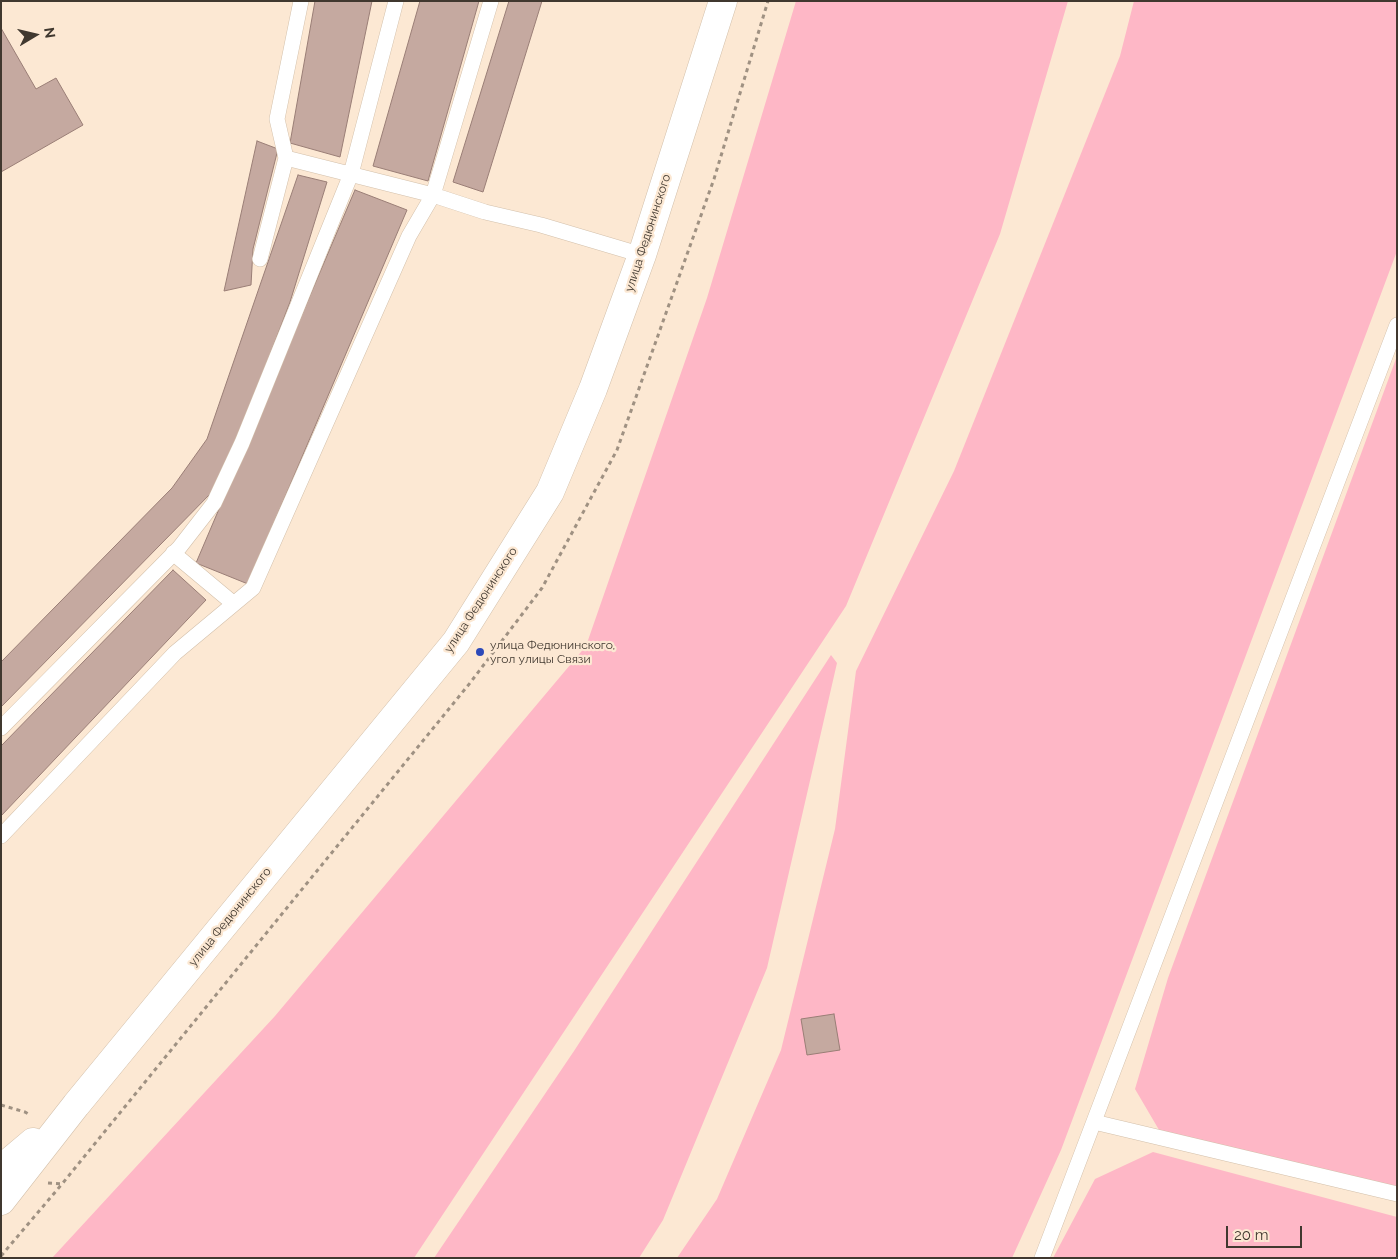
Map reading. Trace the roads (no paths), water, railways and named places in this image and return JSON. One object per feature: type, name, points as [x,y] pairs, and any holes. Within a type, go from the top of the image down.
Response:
[{"type":"main road","name":"улица Федюнинского","points":[[1,1201],[76,1105],[458,638],[550,492],[593,389],[642,255],[723,1]]},
{"type":"main road","name":"улица Федюнинского","points":[[1,1169],[76,1105]]},
{"type":"lane","points":[[260,259],[286,158],[277,119],[301,1]]},
{"type":"lane","points":[[1,728],[173,553],[214,503],[238,452],[351,174],[396,1]]},
{"type":"lane","points":[[1,836],[175,653],[253,588],[409,236],[433,195],[491,1]]},
{"type":"lane","points":[[286,158],[433,195],[485,212],[541,225],[642,255]]},
{"type":"lane","points":[[1042,1258],[1397,325]]},
{"type":"lane","points":[[173,553],[234,604]]},
{"type":"lane","points":[[1094,1122],[1397,1194]]},
{"type":"place","name":"улица Федюнинского, угол улицы Связи","points":[[480,652]]}]
